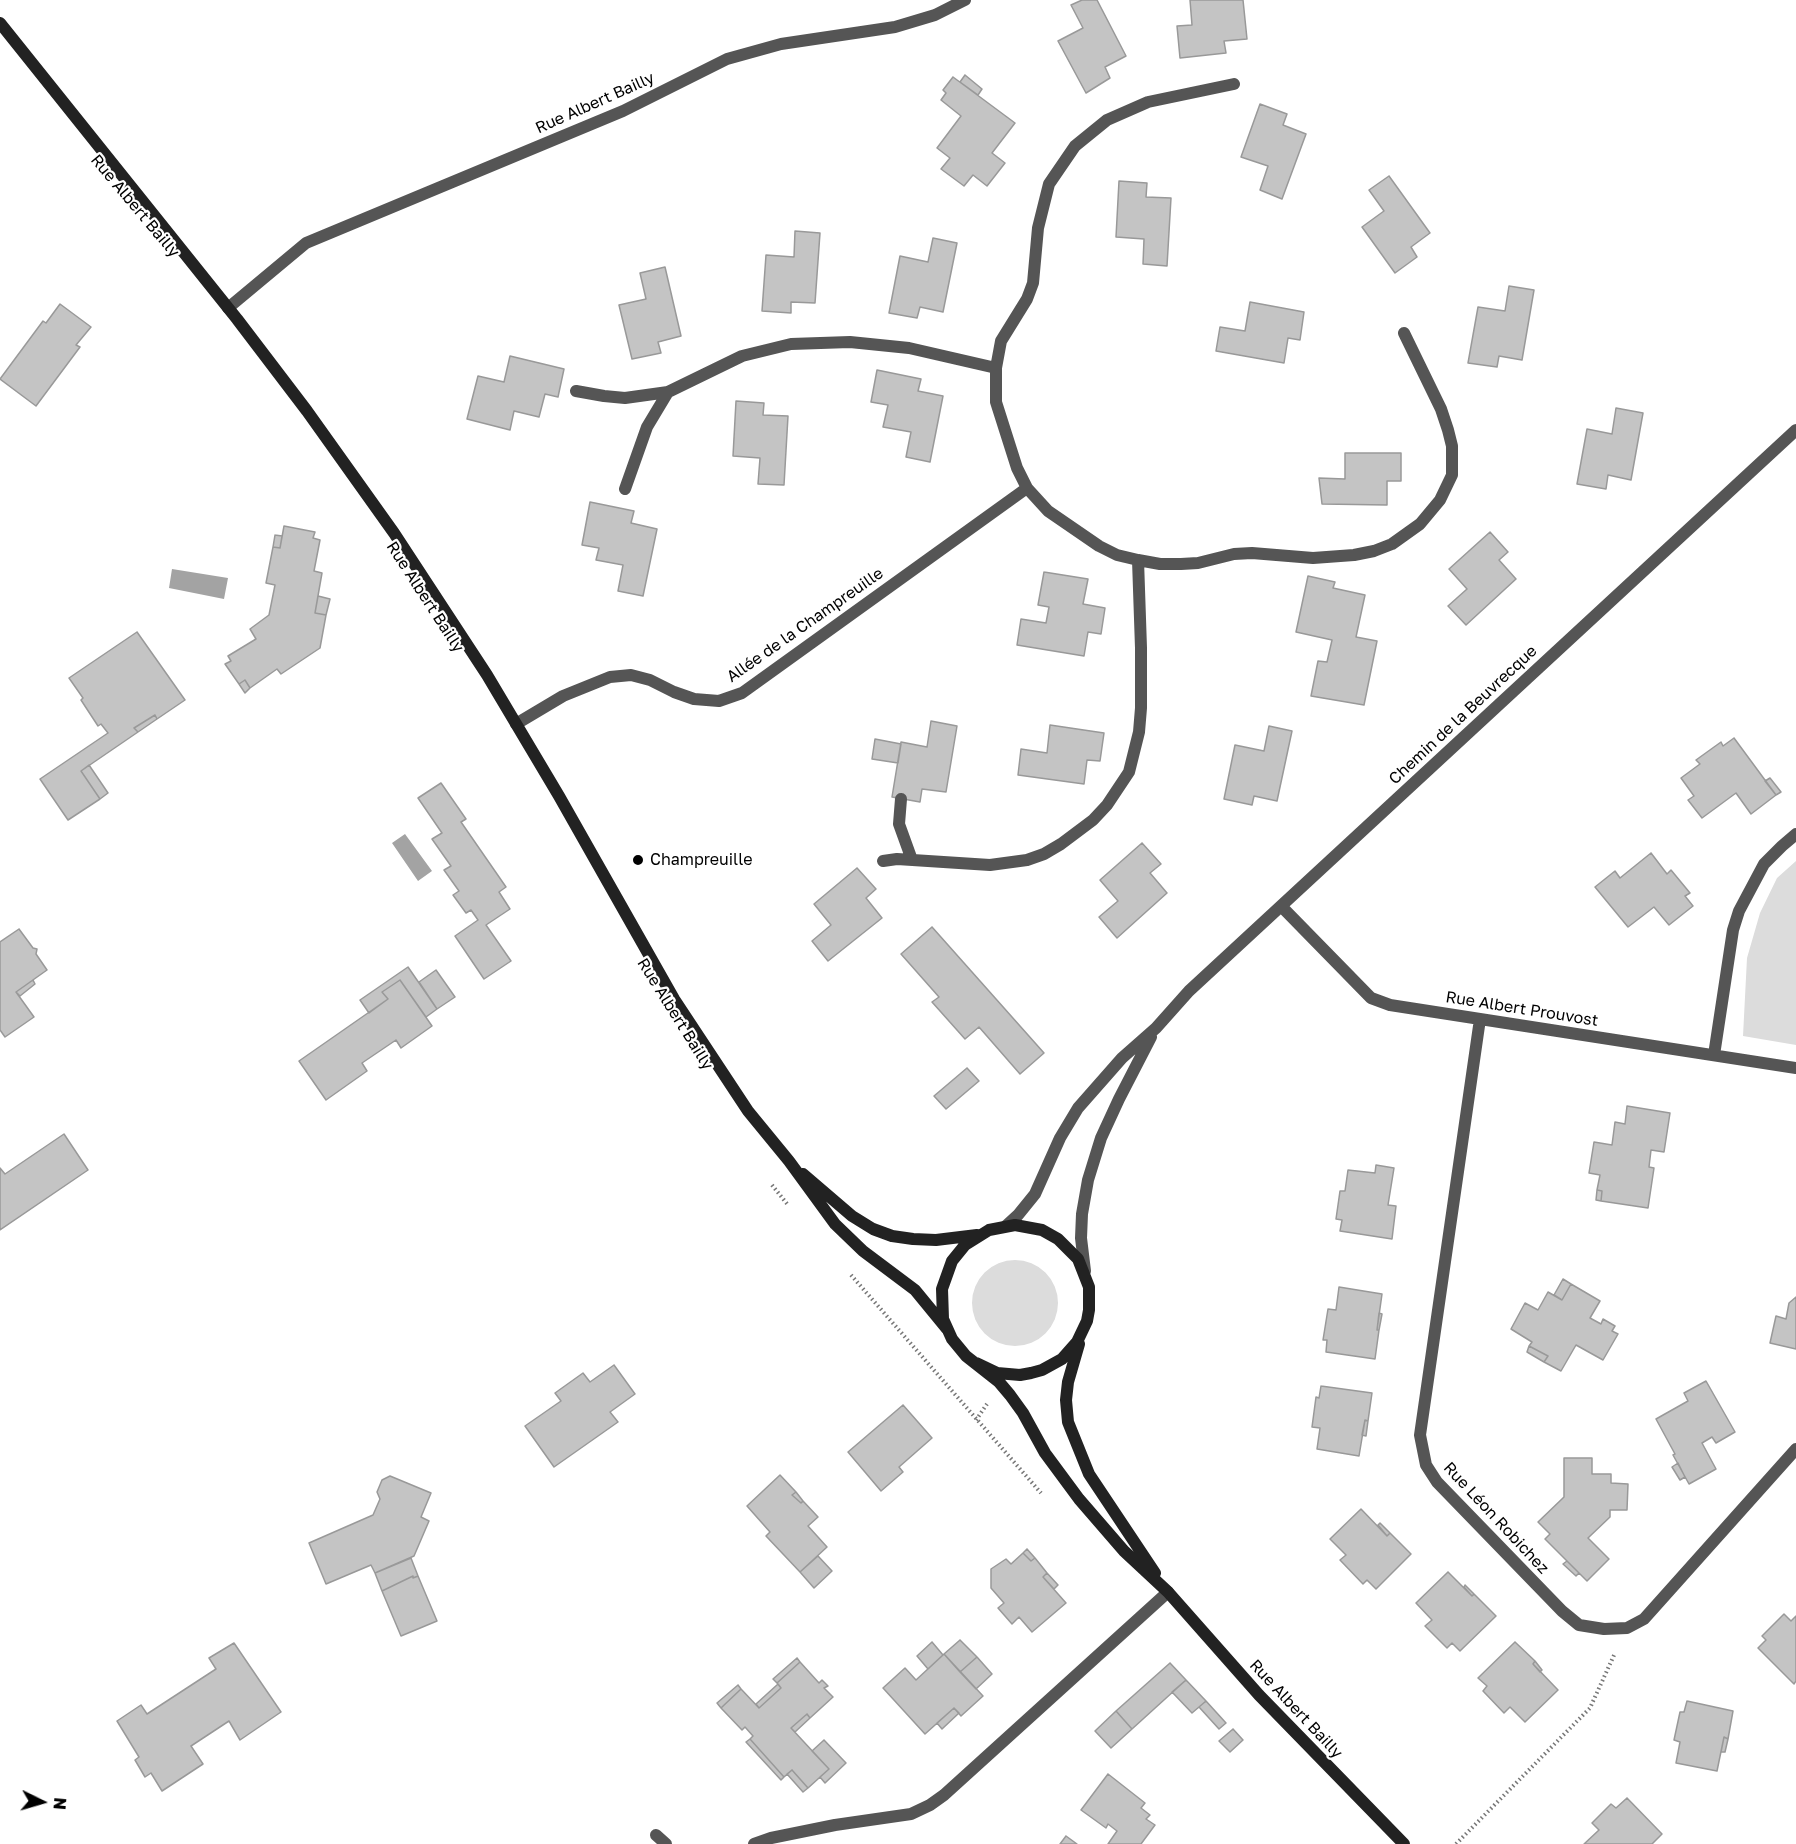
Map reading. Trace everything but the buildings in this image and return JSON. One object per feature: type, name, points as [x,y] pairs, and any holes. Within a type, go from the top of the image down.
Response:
[{"type":"main road","name":"Rue Albert Bailly","points":[[0,23],[228,308],[358,480],[444,608],[516,724],[684,1015],[748,1111],[789,1161]]},
{"type":"main road","points":[[789,1161],[852,1216],[873,1229],[892,1236],[913,1239],[959,1238],[1006,1226],[1033,1228],[1051,1234],[1072,1252],[1086,1276],[1089,1287],[1089,1310],[1068,1382],[1066,1400],[1068,1422],[1089,1474],[1168,1592]]},
{"type":"main road","points":[[789,1161],[821,1207],[842,1232],[863,1251],[915,1290],[947,1329],[959,1348],[999,1382],[1023,1413],[1045,1454],[1079,1499],[1124,1551],[1168,1592]]},
{"type":"main road","points":[[947,1329],[941,1299],[944,1279],[958,1253],[981,1234]]},
{"type":"main road","points":[[976,1363],[1008,1374],[1042,1370],[1062,1359],[1083,1332]]},
{"type":"main road","name":"Rue Albert Bailly","points":[[1168,1592],[1259,1695],[1404,1844]]},
{"type":"street","name":"Rue Albert Bailly","points":[[228,308],[306,243],[623,111],[728,59],[781,44],[895,27],[935,15],[965,0]]},
{"type":"street","points":[[1234,84],[1173,95],[1128,109],[1107,120],[1075,146],[1049,184],[1038,228],[1033,283],[1020,311],[1001,341],[994,386],[1000,418],[1017,468],[1028,488],[1048,510],[1099,546],[1117,555],[1138,560],[1181,564],[1198,563],[1219,556],[1252,553],[1313,558],[1354,555],[1392,544],[1420,524],[1440,500],[1452,475],[1452,446],[1440,409],[1404,333]]},
{"type":"street","points":[[576,391],[625,398],[668,392],[741,356],[791,344],[850,342],[909,348],[996,368]]},
{"type":"street","points":[[625,489],[647,427],[668,392]]},
{"type":"street","name":"Chemin de la Beuvrecque","points":[[1006,1226],[1035,1194],[1060,1138],[1078,1108],[1122,1058],[1156,1028],[1189,991],[1796,429]]},
{"type":"street","name":"Allée de la Champreuille","points":[[516,724],[563,696],[610,677],[631,675],[650,680],[694,699],[718,701],[742,693],[1028,488]]},
{"type":"street","points":[[882,861],[912,860],[990,865],[1027,860],[1044,854],[1061,844],[1093,820],[1107,805],[1129,772],[1139,732],[1142,669],[1138,560]]},
{"type":"street","points":[[901,799],[899,825],[912,860]]},
{"type":"street","points":[[1714,1055],[1733,930],[1739,911],[1764,864],[1796,834]]},
{"type":"street","name":"Rue Albert Prouvost","points":[[1281,906],[1371,998],[1390,1005],[1796,1068]]},
{"type":"street","name":"Rue Léon Robichez","points":[[1480,1019],[1420,1435],[1426,1465],[1437,1482],[1562,1611],[1579,1625],[1604,1629],[1627,1628]]},
{"type":"street","name":"Chemin de la Beuvrecque","points":[[1086,1276],[1081,1238],[1082,1214],[1088,1180],[1101,1138],[1156,1028]]},
{"type":"street","points":[[1627,1628],[1644,1619],[1796,1449]]},
{"type":"street","points":[[754,1844],[771,1838],[835,1825],[901,1816],[930,1805],[944,1795],[1168,1592]]},
{"type":"street","points":[[656,1835],[666,1844]]},
{"type":"path","points":[[789,1161],[771,1182],[789,1206]]},
{"type":"path","points":[[843,1267],[1046,1499]]},
{"type":"path","points":[[1456,1844],[1590,1707],[1627,1628]]},
{"type":"shaded area","points":[[172,569],[228,578],[224,599],[169,588]]},
{"type":"shaded area","points":[[405,834],[432,871],[418,881],[392,843]]},
{"type":"shaded area","points":[[1796,861],[1796,1045],[1743,1036],[1747,958],[1760,913],[1777,878]]},
{"type":"shaded area","points":[[1015,1260],[1031,1264],[1045,1273],[1054,1287],[1058,1303],[1054,1319],[1045,1333],[1031,1342],[1015,1346],[999,1342],[985,1333],[976,1319],[972,1303],[976,1287],[985,1273],[999,1264]]},
{"type":"place","name":"Champreuille","points":[[638,860]]}]
